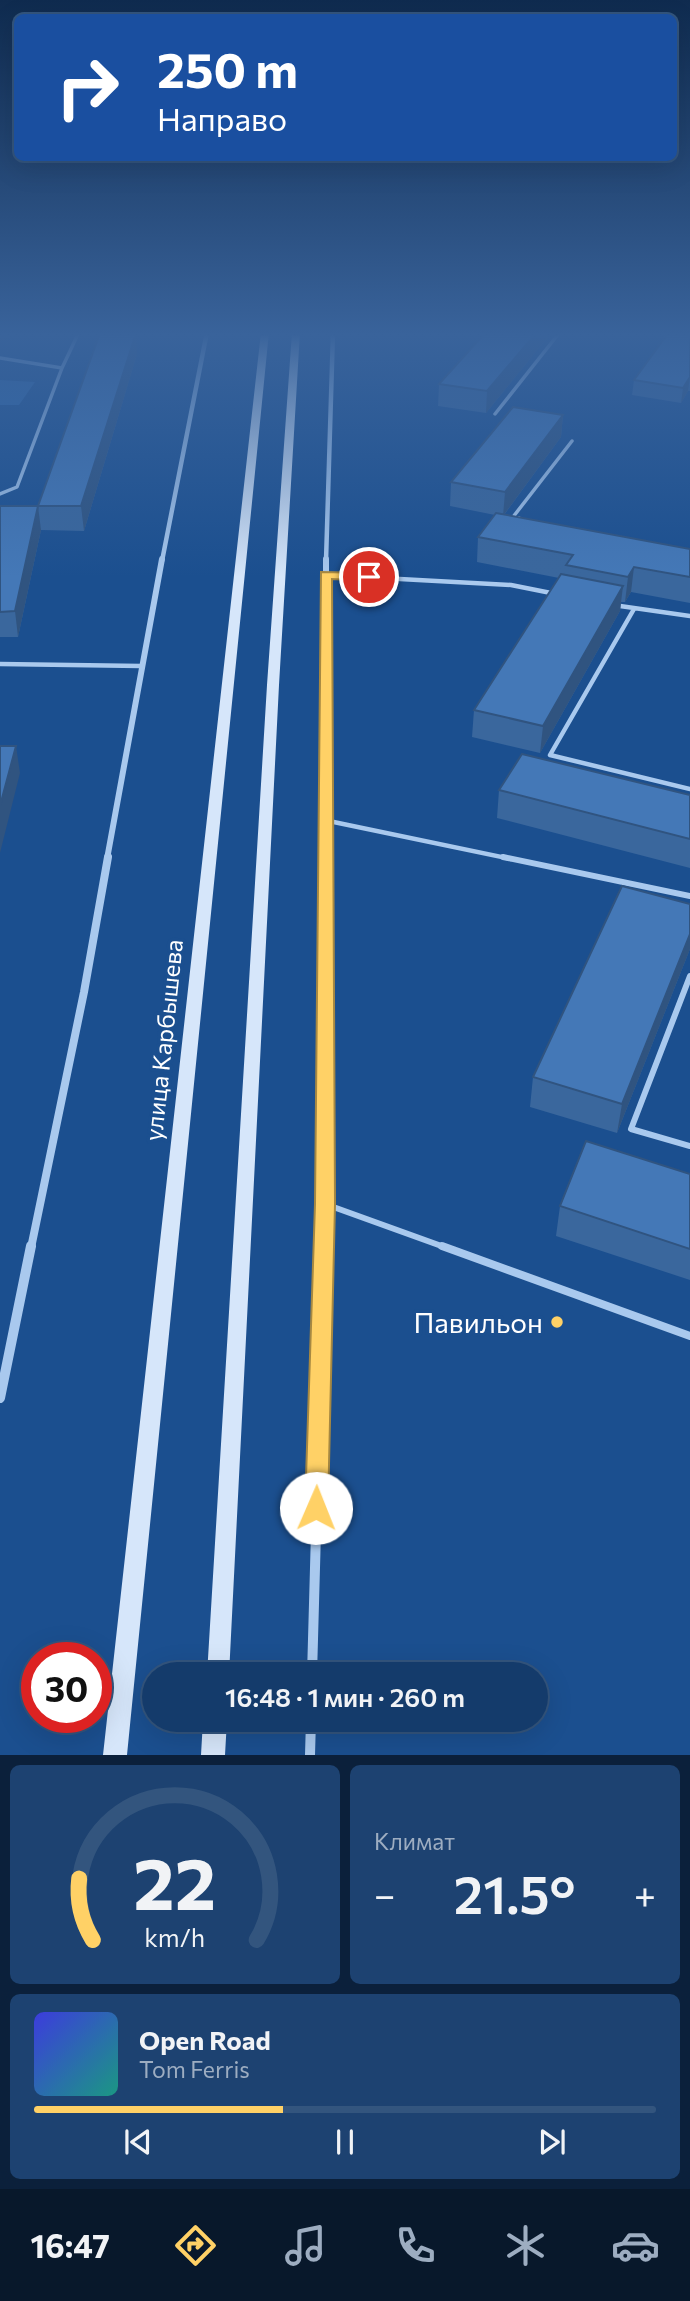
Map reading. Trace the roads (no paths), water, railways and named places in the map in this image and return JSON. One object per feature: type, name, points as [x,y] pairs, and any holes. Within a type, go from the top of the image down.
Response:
[{"type":"street","points":[[0,1398],[84,992],[141,666],[191,414]]},
{"type":"street","name":"улица Карбышева","points":[[115,1755],[256,414]]},
{"type":"street","points":[[219,1662],[291,414]]},
{"type":"street","points":[[312,1662],[325,1204],[324,820],[331,414]]},
{"type":"street","points":[[213,1755],[214,1732]]},
{"type":"street","points":[[310,1755],[311,1732]]},
{"type":"lane","points":[[0,494],[17,486],[44,414]]},
{"type":"lane","points":[[527,520],[513,517],[572,440]]},
{"type":"lane","points":[[326,575],[511,585],[566,596]]},
{"type":"lane","points":[[607,604],[690,616]]},
{"type":"lane","points":[[634,610],[550,755],[690,789]]},
{"type":"lane","points":[[0,664],[141,666]]},
{"type":"lane","points":[[324,820],[690,896]]},
{"type":"lane","points":[[690,976],[631,1129],[690,1146]]},
{"type":"lane","points":[[325,1204],[690,1336]]},
{"type":"place","name":"Павильон","points":[[557,1322]]}]
